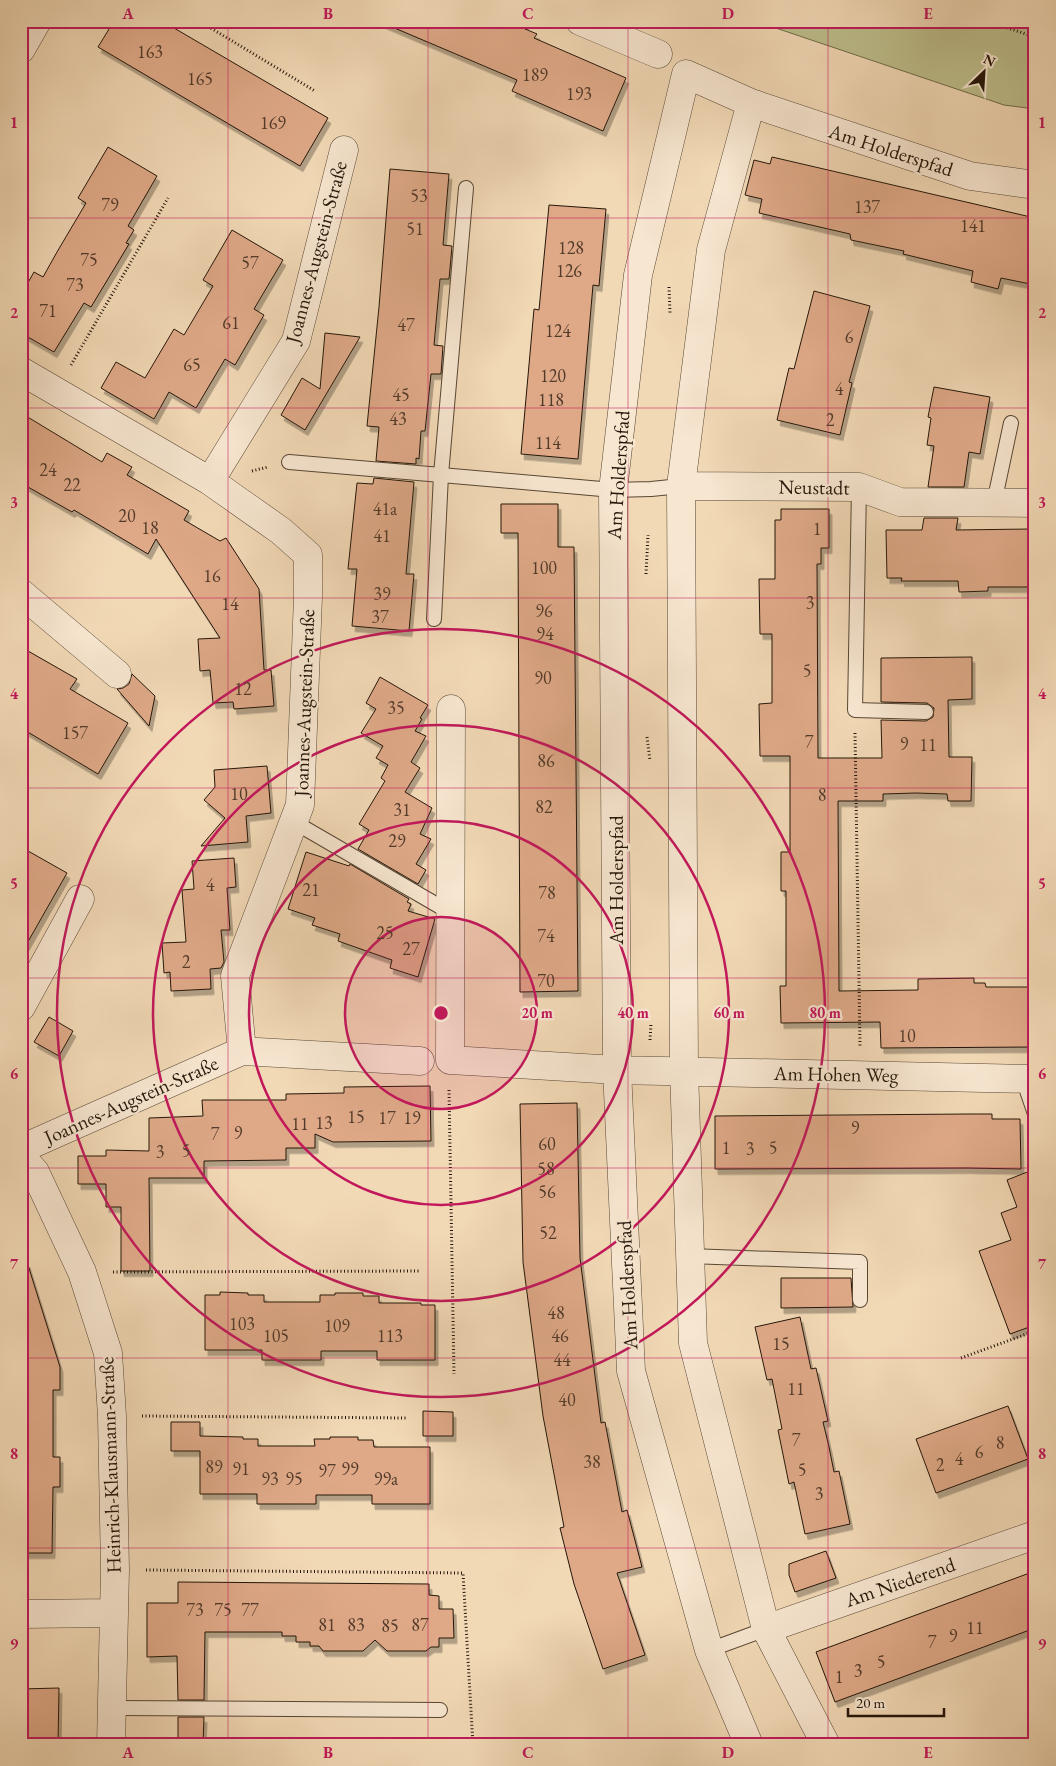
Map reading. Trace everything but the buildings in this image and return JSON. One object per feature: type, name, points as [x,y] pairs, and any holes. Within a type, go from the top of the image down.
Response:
[{"type":"street","points":[[21,48],[37,21]]},
{"type":"street","points":[[580,21],[658,54]]},
{"type":"street","name":"Am Holderspfad","points":[[749,1745],[709,1650],[630,1371],[617,1070],[613,490],[638,275],[686,74],[751,103],[970,176],[1035,186]]},
{"type":"street","points":[[751,103],[711,250],[681,486],[684,1070],[689,1256],[693,1343],[766,1629],[826,1745]]},
{"type":"street","name":"Joannes-Augstein-Straße","points":[[210,481],[296,341],[344,150]]},
{"type":"street","name":"Joannes-Augstein-Straße","points":[[21,371],[210,481],[281,532],[308,555],[308,607],[300,805],[235,976],[242,1051]]},
{"type":"street","name":"Neustadt","points":[[681,486],[859,487],[900,502],[1035,504]]},
{"type":"street","points":[[21,593],[116,674]]},
{"type":"street","points":[[451,709],[450,1060],[617,1070]]},
{"type":"street","points":[[21,1007],[80,899]]},
{"type":"street","name":"Joannes-Augstein-Straße","points":[[21,1149],[242,1051],[420,1061]]},
{"type":"street","name":"Am Hohen Weg","points":[[617,1070],[1029,1079]]},
{"type":"street","name":"Heinrich-Klausmann-Straße","points":[[21,1156],[35,1172],[82,1272],[108,1353],[112,1416],[115,1570],[111,1745]]},
{"type":"street","name":"Am Niederend","points":[[766,1629],[1035,1535]]},
{"type":"street","points":[[21,1614],[114,1613]]},
{"type":"lane","points":[[434,619],[442,475],[466,188]]},
{"type":"lane","points":[[994,503],[1011,423]]},
{"type":"lane","points":[[289,462],[613,490],[681,486]]},
{"type":"lane","points":[[859,487],[855,710],[926,712]]},
{"type":"lane","points":[[294,822],[451,913]]},
{"type":"lane","name":"Am Hohen Weg","points":[[1029,1079],[1035,1114]]},
{"type":"lane","points":[[689,1256],[860,1262],[860,1300]]},
{"type":"lane","points":[[709,1650],[766,1629]]},
{"type":"lane","points":[[113,1708],[440,1710]]},
{"type":"path","points":[[199,21],[315,91]]},
{"type":"path","points":[[987,21],[1035,37]]},
{"type":"path","points":[[55,391],[168,198]]},
{"type":"path","points":[[855,710],[861,1074]]},
{"type":"path","points":[[450,1060],[454,1374]]},
{"type":"path","points":[[82,1272],[419,1271]]},
{"type":"path","points":[[961,1358],[1035,1331]]},
{"type":"path","points":[[112,1416],[408,1418]]},
{"type":"path","points":[[115,1570],[463,1572],[473,1745]]},
{"type":"green space","points":[[755,21],[1035,21],[1035,109],[1004,105]]}]
